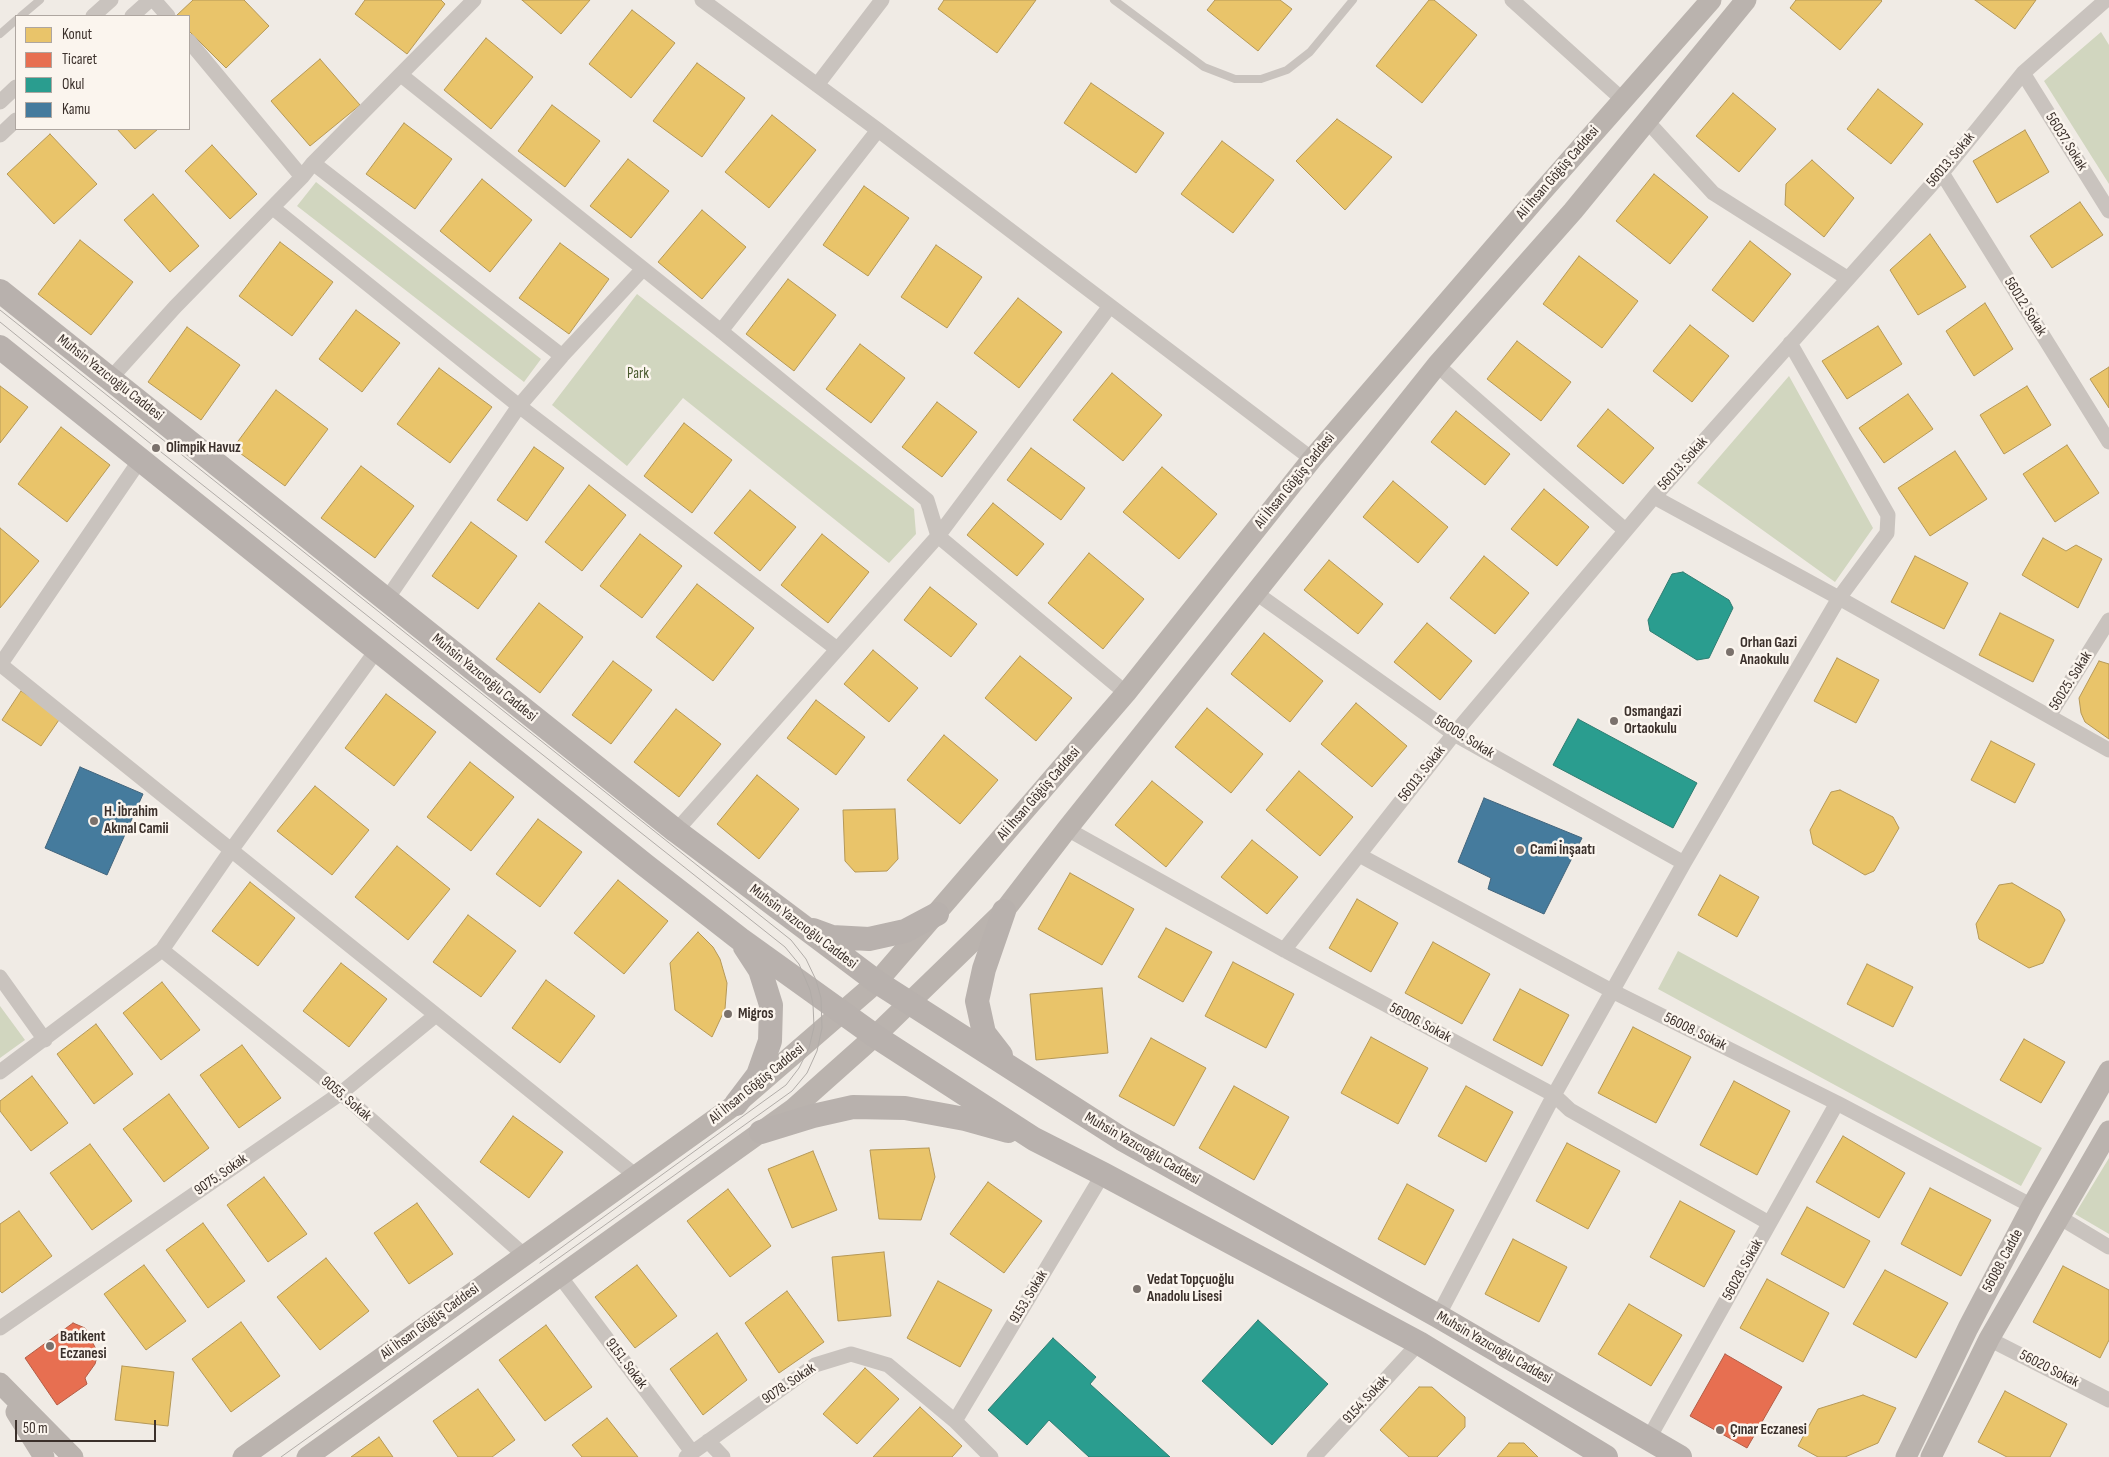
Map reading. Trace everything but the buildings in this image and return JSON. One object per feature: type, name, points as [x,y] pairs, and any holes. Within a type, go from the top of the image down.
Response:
[{"type":"main road","name":"Ali İhsan Göğüş Caddesi","points":[[243,1457],[736,1104],[877,982],[1126,693],[1312,459],[1711,0]]},
{"type":"main road","points":[[307,1457],[793,1109],[875,1036],[1004,910],[1436,365],[1573,211],[1746,0]]},
{"type":"main road","name":"Muhsin Yazıcıoğlu Caddesi","points":[[0,291],[676,832],[877,982],[1122,1139],[1438,1316],[1680,1457]]},
{"type":"main road","points":[[0,347],[740,940],[875,1036],[1034,1139],[1419,1343],[1606,1457]]},
{"type":"main road","points":[[1004,910],[984,970],[977,1001],[984,1033],[1012,1068]]},
{"type":"main road","points":[[797,924],[832,937],[869,939],[905,931],[937,914]]},
{"type":"main road","points":[[736,1104],[758,1075],[770,1041],[770,1005],[768,996],[760,970],[740,940]]},
{"type":"main road","name":"56088. Cadde","points":[[1906,1457],[1968,1328],[2032,1206],[2109,1071]]},
{"type":"main road","points":[[761,1132],[813,1116],[852,1107],[905,1108],[965,1119],[1034,1139]]},
{"type":"main road","name":"56088. Cadde","points":[[1930,1457],[1989,1338],[2109,1131]]},
{"type":"main road","points":[[0,1384],[44,1457]]},
{"type":"main road","points":[[0,1384],[73,1457]]},
{"type":"street","points":[[94,15],[111,0]]},
{"type":"street","points":[[133,15],[150,0]]},
{"type":"street","points":[[154,0],[167,15]]},
{"type":"street","points":[[111,378],[175,307],[302,177],[313,163],[474,0]]},
{"type":"street","points":[[702,0],[878,130],[1312,459]]},
{"type":"street","points":[[817,85],[882,0]]},
{"type":"street","points":[[1512,0],[1623,100]]},
{"type":"street","name":"56013. Sokak","points":[[1284,950],[1454,734],[1625,530],[1942,173],[2023,73],[2106,0]]},
{"type":"street","points":[[190,42],[302,177]]},
{"type":"street","name":"56037. Sokak","points":[[2023,73],[2109,211]]},
{"type":"street","points":[[401,75],[927,500],[938,536],[1126,693]]},
{"type":"street","points":[[0,102],[15,88]]},
{"type":"street","points":[[0,135],[15,121]]},
{"type":"street","points":[[1647,121],[1712,193],[1847,278]]},
{"type":"street","points":[[720,331],[878,130]]},
{"type":"street","points":[[313,163],[562,356]]},
{"type":"street","name":"56012. Sokak","points":[[1942,173],[2109,442]]},
{"type":"street","points":[[272,208],[519,406],[837,649]]},
{"type":"street","points":[[387,599],[519,406],[562,356],[642,270]]},
{"type":"street","points":[[676,832],[938,536],[1110,306]]},
{"type":"street","points":[[1438,1316],[1554,1094],[1684,863],[1839,598],[1887,533],[1888,515],[1790,343]]},
{"type":"street","points":[[1436,365],[1625,530]]},
{"type":"street","points":[[140,460],[0,664],[232,849],[635,1176]]},
{"type":"street","points":[[1654,497],[1839,598],[2109,750]]},
{"type":"street","name":"56009. Sokak","points":[[1256,593],[1454,734],[1684,863]]},
{"type":"street","name":"56025. Sokak","points":[[2049,716],[2109,620]]},
{"type":"street","points":[[0,1072],[45,1040],[162,950],[232,849],[376,650]]},
{"type":"street","name":"56006. Sokak","points":[[1067,829],[1284,950],[1554,1094],[1570,1110],[1769,1223]]},
{"type":"street","name":"56008. Sokak","points":[[1359,855],[1612,991],[1837,1102],[2032,1206]]},
{"type":"street","name":"9055. Sokak","points":[[162,950],[341,1093],[524,1255]]},
{"type":"street","points":[[0,977],[45,1040]]},
{"type":"street","name":"9075. Sokak","points":[[0,1328],[341,1093],[436,1015]]},
{"type":"street","name":"56028. Sokak","points":[[1649,1438],[1837,1102]]},
{"type":"street","name":"9153. Sokak","points":[[955,1421],[1103,1174]]},
{"type":"street","points":[[2059,1217],[2109,1247]]},
{"type":"street","name":"9151. Sokak","points":[[559,1275],[689,1455]]},
{"type":"street","name":"56020 Sokak","points":[[1989,1338],[2109,1400]]},
{"type":"street","name":"9154. Sokak","points":[[1314,1457],[1419,1343]]},
{"type":"street","name":"9078. Sokak","points":[[689,1455],[815,1365],[851,1354],[888,1365],[955,1421],[991,1457]]},
{"type":"street","points":[[708,1441],[723,1457]]},
{"type":"lane","points":[[22,15],[40,0]]},
{"type":"lane","points":[[1114,0],[1204,67],[1235,80],[1261,79],[1287,70],[1310,52],[1353,0]]},
{"type":"lane","points":[[0,34],[15,21]]},
{"type":"green space","points":[[2101,32],[2109,45],[2109,184],[2044,81]]},
{"type":"green space","points":[[316,182],[541,359],[524,382],[297,206]]},
{"type":"green space","name":"Park","points":[[637,294],[914,509],[916,534],[889,563],[683,398],[627,466],[552,405]]},
{"type":"green space","points":[[1789,376],[1873,528],[1835,582],[1697,483]]},
{"type":"green space","points":[[1678,951],[2042,1148],[2021,1186],[1658,989]]},
{"type":"green space","points":[[0,1006],[25,1040],[0,1058]]},
{"type":"green space","points":[[2109,1158],[2109,1234],[2075,1214]]},
{"type":"tram line","points":[[0,310],[791,940],[806,959],[816,980],[821,998],[822,1028],[817,1051],[807,1073],[792,1091],[281,1457]]},
{"type":"tram line","points":[[0,322],[785,947],[799,964],[810,990],[814,1027],[809,1048],[799,1068],[786,1085],[540,1263]]},
{"type":"place","name":"Olimpik Havuz","points":[[156,448]]},
{"type":"place","name":"Orhan Gazi Anaokulu","points":[[1730,652]]},
{"type":"place","name":"Osmangazi Ortaokulu","points":[[1614,721]]},
{"type":"place","name":"H. İbrahim Akınal Camii","points":[[94,821]]},
{"type":"place","name":"Cami İnşaatı","points":[[1520,850]]},
{"type":"place","name":"Migros","points":[[728,1014]]},
{"type":"place","name":"Vedat Topçuoğlu Anadolu Lisesi","points":[[1137,1289]]},
{"type":"place","name":"Batıkent Eczanesi","points":[[50,1346]]},
{"type":"place","name":"Çınar Eczanesi","points":[[1720,1430]]}]
